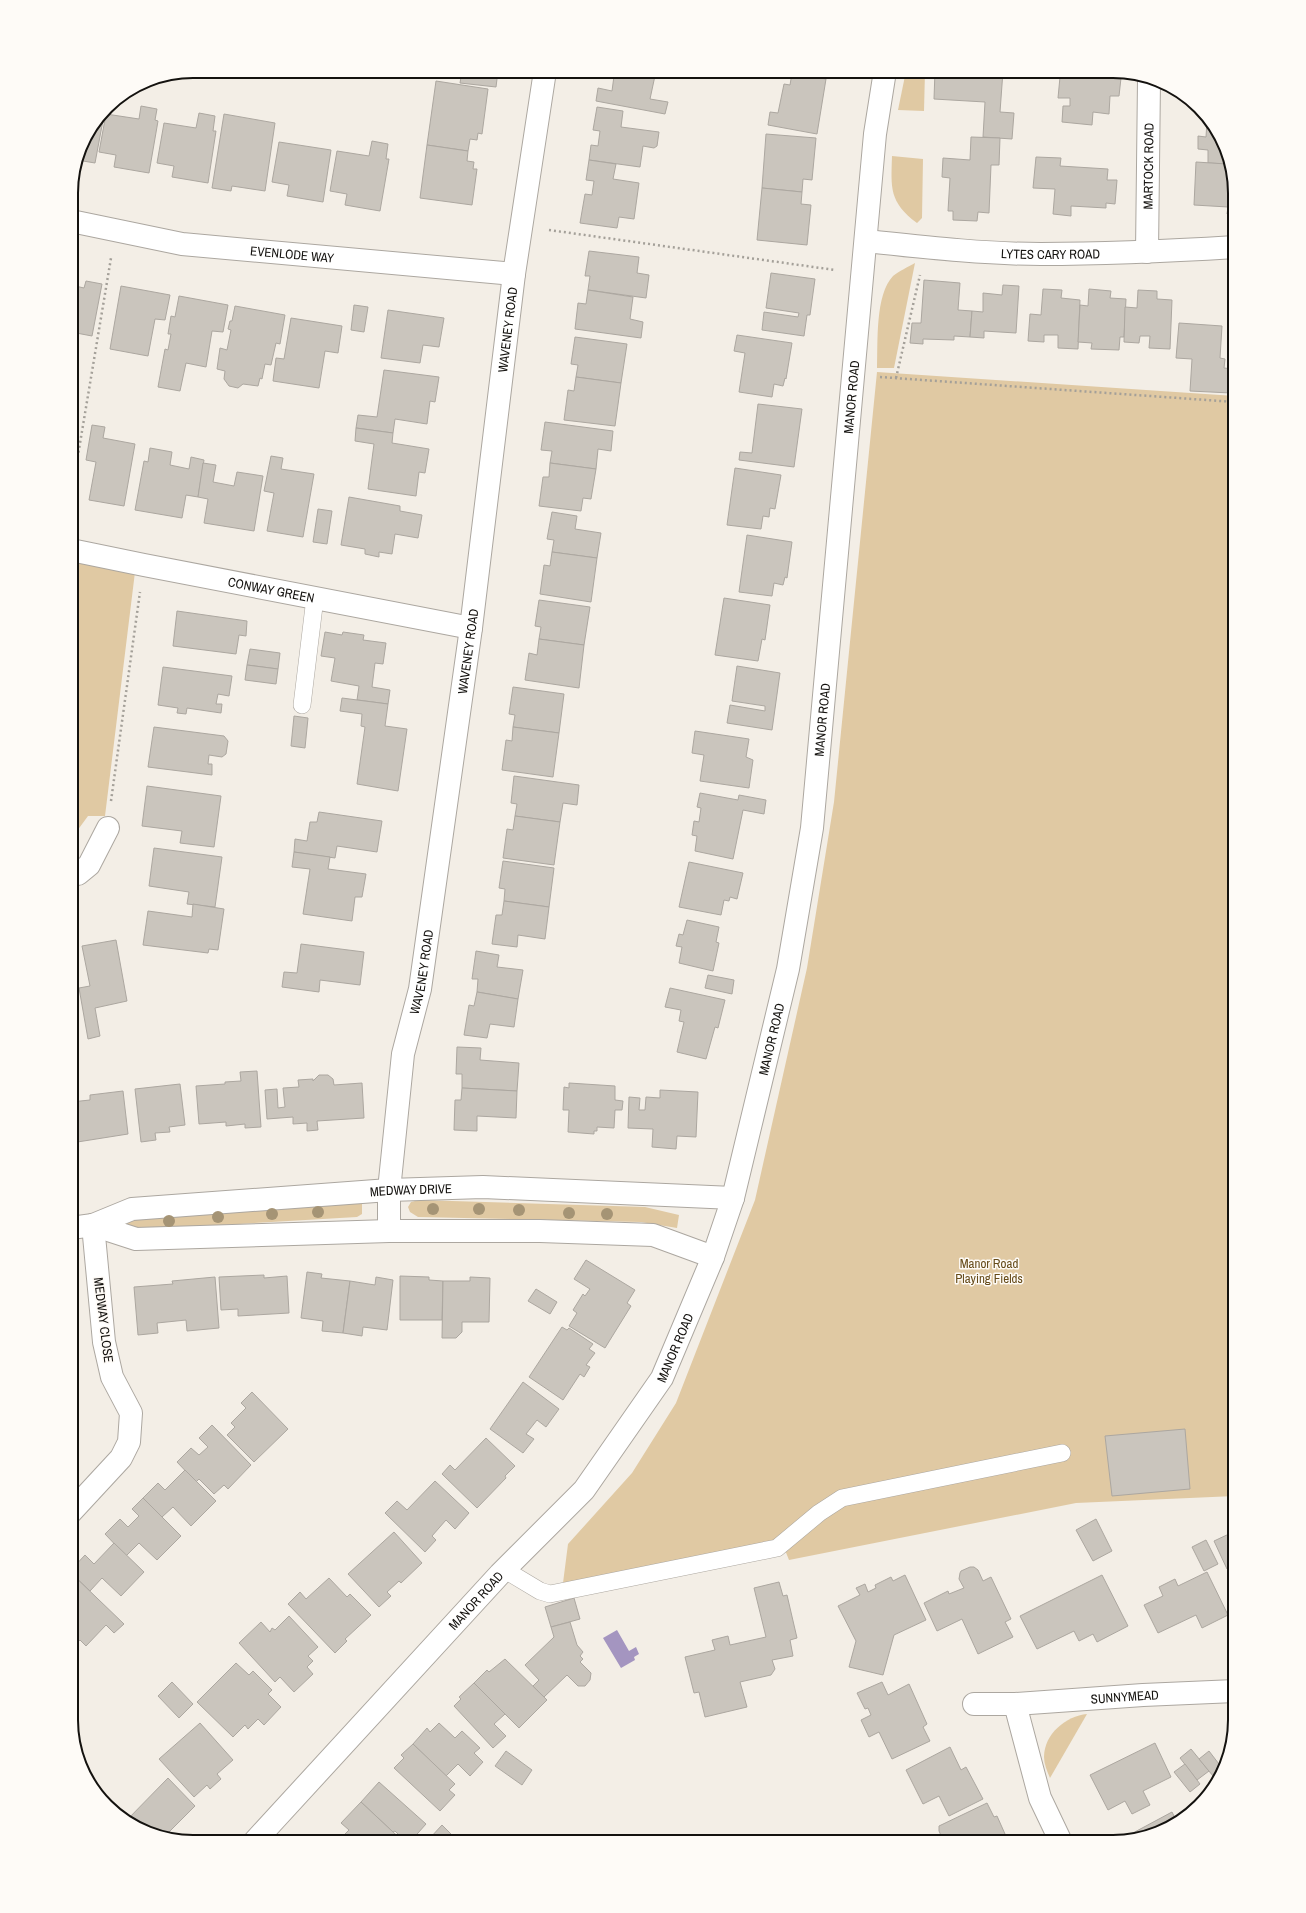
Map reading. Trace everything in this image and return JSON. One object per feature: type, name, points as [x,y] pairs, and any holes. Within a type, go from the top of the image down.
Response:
[{"type":"street","name":"WAVENEY ROAD","points":[[389,1231],[389,1190],[403,1054],[420,989],[471,628],[514,274],[544,78]]},
{"type":"street","name":"MANOR ROAD","points":[[260,1835],[505,1570],[584,1490],[662,1378],[713,1257],[733,1198],[788,969],[812,828],[875,134],[884,78]]},
{"type":"street","name":"MARTOCK ROAD","points":[[1147,252],[1150,84]]},
{"type":"street","name":"EVENLODE WAY","points":[[78,222],[182,244],[514,274]]},
{"type":"street","name":"LYTES CARY ROAD","points":[[866,241],[926,247],[1040,254],[1147,252],[1228,247]]},
{"type":"street","name":"CONWAY GREEN","points":[[78,551],[471,628]]},
{"type":"street","points":[[78,874],[89,865],[108,828]]},
{"type":"street","name":"MEDWAY DRIVE","points":[[78,1227],[93,1225],[132,1209],[389,1190],[483,1187],[733,1198]]},
{"type":"street","name":"MEDWAY DRIVE","points":[[93,1225],[136,1239],[389,1231],[540,1231],[653,1235],[713,1257]]},
{"type":"street","name":"MEDWAY CLOSE","points":[[78,1504],[121,1458],[129,1442],[131,1413],[112,1377],[104,1342],[93,1225]]},
{"type":"street","name":"SUNNYMEAD","points":[[974,1704],[1015,1704],[1143,1695],[1228,1691]]},
{"type":"street","points":[[1015,1704],[1040,1798],[1058,1835]]},
{"type":"lane","points":[[302,705],[315,598]]},
{"type":"lane","points":[[505,1570],[540,1591],[550,1594],[777,1548],[819,1514],[842,1498],[1062,1452]]},
{"type":"path","points":[[521,227],[863,274]]},
{"type":"path","points":[[78,455],[116,230]]},
{"type":"path","points":[[896,378],[926,247]]},
{"type":"path","points":[[854,375],[1228,402]]},
{"type":"path","points":[[108,828],[144,565]]},
{"type":"green space","points":[[905,78],[925,78],[924,111],[898,110]]},
{"type":"green space","points":[[892,156],[923,159],[922,218],[917,223],[901,208],[894,194],[892,186]]},
{"type":"green space","points":[[915,263],[894,368],[877,368],[879,319],[883,295],[887,284],[893,276]]},
{"type":"green space","name":"Manor Road Playing Fields","points":[[877,372],[1228,396],[1228,1496],[1076,1503],[789,1560],[781,1540],[563,1583],[568,1544],[632,1473],[676,1403],[755,1200],[807,968],[834,802]]},
{"type":"green space","points":[[78,562],[135,572],[105,816],[88,816],[78,830]]},
{"type":"green space","points":[[419,1200],[645,1207],[679,1215],[677,1228],[641,1222],[418,1217],[410,1212],[408,1207],[411,1202]]},
{"type":"green space","points":[[358,1202],[362,1204],[362,1214],[357,1217],[120,1231],[120,1219]]},
{"type":"green space","points":[[1087,1714],[1050,1778],[1044,1757],[1045,1749],[1052,1734],[1064,1722],[1071,1718]]},
{"type":"shaded area","points":[[617,1630],[629,1651],[636,1647],[639,1654],[634,1657],[635,1660],[621,1668],[603,1638]]},
{"type":"building","points":[[461,78],[497,78],[496,87],[460,83]]},
{"type":"building","points":[[614,78],[654,78],[650,99],[668,102],[665,114],[596,101],[598,88],[612,91]]},
{"type":"building","points":[[791,78],[826,79],[817,134],[768,125],[770,112],[778,113],[784,84],[790,85]]},
{"type":"building","points":[[935,78],[1002,78],[1000,112],[1014,113],[1012,139],[983,137],[985,102],[934,99]]},
{"type":"building","points":[[1060,78],[1121,78],[1119,96],[1110,96],[1109,114],[1093,112],[1092,125],[1062,122],[1063,106],[1070,106],[1070,98],[1058,98]]},
{"type":"building","points":[[436,81],[488,89],[482,134],[478,133],[477,140],[470,139],[468,151],[427,145]]},
{"type":"building","points":[[141,106],[157,109],[155,120],[158,121],[149,173],[114,167],[116,155],[99,152],[105,119],[109,115],[139,119]]},
{"type":"building","points":[[597,107],[623,111],[621,127],[659,132],[657,146],[654,148],[643,146],[640,167],[589,160],[591,145],[598,146],[600,131],[593,130]]},
{"type":"building","points":[[199,113],[215,116],[213,131],[216,131],[208,183],[172,177],[174,166],[157,163],[164,123],[196,128]]},
{"type":"building","points":[[224,114],[275,123],[265,191],[232,186],[231,191],[212,188]]},
{"type":"building","points":[[103,122],[95,163],[83,161],[93,136]]},
{"type":"building","points":[[1207,127],[1213,136],[1224,164],[1208,163],[1208,150],[1198,149],[1198,136],[1206,137]]},
{"type":"building","points":[[766,134],[816,138],[812,180],[803,179],[802,192],[762,188]]},
{"type":"building","points":[[971,137],[1000,138],[999,165],[991,165],[989,213],[978,212],[977,221],[953,220],[953,211],[948,211],[950,178],[942,177],[943,158],[970,160]]},
{"type":"building","points":[[372,141],[388,144],[386,159],[389,159],[380,211],[345,205],[347,194],[330,191],[337,151],[369,156]]},
{"type":"building","points":[[279,142],[331,150],[323,202],[287,196],[289,185],[272,182]]},
{"type":"building","points":[[427,145],[468,151],[467,161],[474,162],[473,169],[477,169],[472,205],[420,198]]},
{"type":"building","points":[[1036,157],[1061,158],[1060,166],[1108,169],[1107,180],[1117,180],[1115,204],[1106,203],[1106,208],[1071,206],[1071,216],[1053,214],[1055,189],[1033,188]]},
{"type":"building","points":[[589,160],[616,164],[613,179],[639,183],[634,219],[619,217],[617,228],[580,223],[585,194],[592,195],[594,181],[586,180]]},
{"type":"building","points":[[1196,162],[1224,164],[1227,178],[1228,207],[1194,205]]},
{"type":"building","points":[[762,188],[802,192],[801,204],[811,205],[807,245],[757,240]]},
{"type":"building","points":[[589,251],[639,257],[637,273],[649,275],[646,298],[588,290],[590,276],[585,276]]},
{"type":"building","points":[[771,273],[815,279],[810,315],[807,315],[804,336],[762,330],[764,312],[798,317],[799,313],[766,308]]},
{"type":"building","points":[[924,280],[960,283],[958,310],[972,311],[970,337],[954,336],[954,340],[923,339],[923,344],[910,343],[912,323],[921,323]]},
{"type":"building","points":[[86,281],[102,284],[92,336],[78,333],[78,287],[84,288]]},
{"type":"building","points":[[1003,285],[1019,286],[1016,333],[984,331],[984,338],[970,337],[972,311],[983,312],[983,293],[1002,295]]},
{"type":"building","points":[[121,286],[170,295],[165,320],[155,319],[148,356],[110,349]]},
{"type":"building","points":[[1043,289],[1062,290],[1061,298],[1080,300],[1078,349],[1058,348],[1058,335],[1044,335],[1044,342],[1028,341],[1030,314],[1041,315]]},
{"type":"building","points":[[1089,289],[1111,291],[1110,298],[1126,299],[1124,337],[1120,337],[1119,350],[1091,349],[1092,343],[1078,342],[1080,305],[1088,306]]},
{"type":"building","points":[[588,290],[633,297],[630,319],[643,322],[641,338],[575,329],[578,303],[586,304]]},
{"type":"building","points":[[1138,290],[1157,291],[1157,299],[1172,300],[1170,349],[1149,348],[1150,336],[1140,336],[1139,343],[1124,342],[1125,307],[1137,308]]},
{"type":"building","points":[[179,296],[228,305],[223,332],[212,331],[206,367],[186,363],[180,391],[158,387],[165,349],[168,350],[171,334],[168,334],[171,316],[175,317]]},
{"type":"building","points":[[354,305],[368,307],[364,332],[351,330]]},
{"type":"building","points":[[235,306],[285,315],[280,344],[276,343],[271,365],[265,364],[262,379],[260,378],[258,386],[243,384],[238,388],[229,386],[224,379],[225,371],[217,369],[220,348],[227,350],[231,330],[228,329],[230,321],[232,321]]},
{"type":"building","points":[[388,310],[444,318],[439,347],[423,345],[420,363],[381,358]]},
{"type":"building","points":[[291,318],[342,326],[338,353],[325,351],[319,388],[273,381],[276,358],[284,359]]},
{"type":"building","points":[[1179,323],[1222,326],[1220,358],[1225,359],[1224,368],[1228,368],[1228,393],[1190,391],[1192,359],[1176,358]]},
{"type":"building","points":[[737,335],[792,343],[786,379],[785,378],[783,386],[774,384],[772,397],[739,392],[745,353],[734,351]]},
{"type":"building","points":[[575,337],[627,344],[621,383],[576,377],[578,365],[571,364]]},
{"type":"building","points":[[384,370],[439,377],[435,402],[430,401],[427,424],[395,419],[393,433],[356,428],[358,415],[377,417]]},
{"type":"building","points":[[576,377],[621,383],[615,426],[564,420],[568,390],[574,391]]},
{"type":"building","points":[[758,404],[802,409],[794,467],[739,460],[740,452],[752,453]]},
{"type":"building","points":[[545,422],[613,431],[611,451],[598,449],[596,469],[550,463],[552,451],[541,450]]},
{"type":"building","points":[[92,425],[105,427],[103,438],[135,444],[124,506],[89,500],[96,462],[86,460]]},
{"type":"building","points":[[356,428],[393,433],[392,443],[429,449],[425,473],[419,472],[416,496],[368,489],[374,444],[355,441]]},
{"type":"building","points":[[150,448],[172,452],[170,465],[189,469],[191,457],[204,460],[198,497],[186,495],[182,518],[135,510],[144,461],[148,462]]},
{"type":"building","points":[[271,456],[283,458],[281,469],[314,474],[303,537],[267,531],[274,493],[264,491]]},
{"type":"building","points":[[203,463],[216,465],[213,482],[234,486],[237,472],[263,476],[254,531],[204,523],[208,499],[198,497]]},
{"type":"building","points":[[550,463],[596,469],[591,499],[583,498],[581,511],[539,506],[543,477],[549,477]]},
{"type":"building","points":[[735,468],[781,475],[775,509],[770,508],[769,517],[763,516],[761,529],[727,525]]},
{"type":"building","points":[[349,497],[400,506],[400,511],[422,515],[418,538],[395,534],[392,554],[379,552],[379,557],[365,554],[365,549],[341,545]]},
{"type":"building","points":[[318,509],[332,511],[327,544],[313,542]]},
{"type":"building","points":[[552,512],[577,516],[575,529],[601,533],[597,558],[552,552],[554,540],[547,539]]},
{"type":"building","points":[[747,535],[792,542],[787,578],[785,577],[783,585],[774,583],[772,596],[739,592]]},
{"type":"building","points":[[552,552],[597,558],[591,602],[540,594],[544,565],[550,566]]},
{"type":"building","points":[[724,598],[770,605],[765,640],[762,639],[758,661],[715,655]]},
{"type":"building","points":[[539,600],[590,607],[584,645],[539,639],[541,627],[535,626]]},
{"type":"building","points":[[177,611],[247,621],[246,636],[239,635],[236,654],[173,646]]},
{"type":"building","points":[[325,632],[342,635],[343,632],[364,635],[363,640],[386,643],[383,664],[375,663],[372,687],[390,690],[388,704],[357,700],[359,686],[331,681],[335,658],[321,656]]},
{"type":"building","points":[[539,639],[584,645],[579,688],[525,680],[529,653],[537,655]]},
{"type":"building","points":[[250,649],[280,653],[278,669],[247,665]]},
{"type":"building","points":[[247,665],[278,669],[276,684],[245,680]]},
{"type":"building","points":[[737,666],[780,673],[772,730],[727,723],[730,705],[765,711],[765,706],[732,701]]},
{"type":"building","points":[[163,667],[232,676],[229,696],[218,694],[216,704],[222,704],[221,713],[187,708],[186,714],[177,713],[178,708],[158,705]]},
{"type":"building","points":[[513,687],[564,694],[559,733],[513,727],[515,715],[509,714]]},
{"type":"building","points":[[342,698],[388,704],[385,726],[407,729],[398,791],[357,784],[365,727],[361,726],[362,714],[340,711]]},
{"type":"building","points":[[294,716],[308,718],[305,748],[291,746]]},
{"type":"building","points":[[154,727],[224,736],[228,741],[226,754],[222,757],[209,755],[208,764],[212,764],[212,775],[148,767]]},
{"type":"building","points":[[513,727],[559,733],[553,777],[502,770],[506,740],[512,741]]},
{"type":"building","points":[[695,731],[749,739],[746,757],[753,760],[749,788],[700,781],[704,755],[692,753]]},
{"type":"building","points":[[514,776],[579,785],[577,805],[563,803],[560,822],[515,816],[517,804],[511,803]]},
{"type":"building","points":[[147,786],[221,796],[214,847],[180,843],[182,831],[142,826]]},
{"type":"building","points":[[700,793],[738,800],[739,795],[766,800],[764,814],[743,810],[733,859],[695,851],[697,836],[692,835],[694,821],[699,822],[701,808],[697,807]]},
{"type":"building","points":[[319,812],[382,821],[377,852],[337,846],[335,858],[294,852],[295,839],[307,841],[310,822],[317,822]]},
{"type":"building","points":[[515,816],[560,822],[554,865],[503,858],[507,829],[513,830]]},
{"type":"building","points":[[154,848],[222,857],[215,907],[187,904],[189,892],[149,886]]},
{"type":"building","points":[[294,852],[330,857],[328,869],[366,874],[362,897],[355,897],[352,921],[303,914],[310,869],[292,867]]},
{"type":"building","points":[[503,861],[554,868],[549,907],[504,901],[505,889],[499,888]]},
{"type":"building","points":[[689,862],[743,873],[737,899],[730,897],[729,901],[724,900],[721,915],[679,907]]},
{"type":"building","points":[[504,901],[549,907],[545,939],[518,935],[517,947],[492,944],[496,915],[502,915]]},
{"type":"building","points":[[193,904],[224,909],[218,950],[209,949],[208,953],[143,945],[148,911],[192,917]]},
{"type":"building","points":[[687,920],[719,927],[716,942],[719,943],[713,971],[679,963],[682,947],[676,946],[679,934],[683,935]]},
{"type":"building","points":[[116,940],[127,1001],[95,1008],[100,1036],[88,1039],[79,988],[90,986],[82,946]]},
{"type":"building","points":[[301,944],[364,952],[360,985],[320,980],[319,992],[282,987],[284,972],[297,973]]},
{"type":"building","points":[[476,951],[499,955],[497,967],[523,970],[518,999],[477,992],[478,979],[472,979]]},
{"type":"building","points":[[708,975],[734,980],[732,994],[705,988]]},
{"type":"building","points":[[670,988],[725,1000],[718,1028],[715,1027],[706,1059],[677,1052],[684,1022],[679,1021],[681,1010],[665,1007]]},
{"type":"building","points":[[477,992],[518,999],[514,1027],[490,1024],[487,1038],[464,1035],[469,1005],[474,1006]]},
{"type":"building","points":[[457,1047],[481,1048],[480,1060],[519,1063],[517,1091],[462,1088],[462,1074],[456,1074]]},
{"type":"building","points":[[257,1071],[261,1127],[245,1128],[245,1124],[226,1126],[226,1122],[199,1124],[196,1086],[225,1084],[225,1082],[241,1081],[240,1072]]},
{"type":"building","points":[[319,1075],[328,1075],[333,1079],[334,1085],[362,1083],[364,1118],[317,1121],[318,1130],[307,1131],[307,1123],[293,1124],[293,1117],[267,1119],[265,1090],[277,1089],[278,1108],[285,1107],[283,1088],[299,1087],[298,1080],[313,1079],[313,1081]]},
{"type":"building","points":[[569,1083],[615,1086],[615,1100],[623,1101],[622,1110],[615,1110],[614,1128],[597,1127],[597,1131],[594,1131],[594,1134],[568,1132],[569,1110],[563,1110],[564,1087],[569,1088]]},
{"type":"building","points":[[180,1084],[185,1125],[169,1127],[170,1132],[155,1133],[156,1140],[141,1142],[135,1089]]},
{"type":"building","points":[[462,1088],[517,1091],[516,1118],[477,1116],[477,1131],[454,1130],[455,1100],[461,1100]]},
{"type":"building","points":[[660,1090],[698,1092],[696,1137],[677,1136],[676,1149],[652,1147],[653,1129],[628,1128],[629,1097],[640,1098],[639,1110],[645,1110],[646,1097],[660,1098]]},
{"type":"building","points":[[123,1091],[128,1134],[78,1142],[78,1101],[90,1100],[90,1095]]},
{"type":"building","points":[[586,1260],[635,1290],[627,1303],[631,1306],[605,1348],[569,1326],[577,1313],[573,1310],[583,1294],[585,1296],[590,1289],[574,1279]]},
{"type":"building","points":[[307,1272],[322,1274],[321,1278],[350,1281],[343,1333],[322,1331],[323,1321],[301,1318]]},
{"type":"building","points":[[264,1275],[264,1278],[287,1276],[289,1313],[238,1316],[238,1309],[221,1310],[219,1277]]},
{"type":"building","points":[[400,1276],[429,1277],[429,1280],[443,1281],[442,1320],[400,1320]]},
{"type":"building","points":[[215,1277],[219,1328],[187,1331],[186,1320],[157,1323],[158,1333],[138,1335],[134,1287],[173,1284],[172,1281]]},
{"type":"building","points":[[376,1277],[393,1280],[387,1330],[363,1327],[362,1336],[343,1333],[350,1281],[375,1285]]},
{"type":"building","points":[[470,1277],[490,1278],[489,1322],[462,1322],[462,1332],[456,1338],[442,1338],[443,1281],[470,1281]]},
{"type":"building","points":[[536,1289],[557,1302],[550,1314],[528,1301]]},
{"type":"building","points":[[562,1327],[567,1330],[569,1328],[593,1344],[589,1349],[595,1353],[586,1365],[590,1367],[584,1377],[580,1374],[563,1400],[529,1377]]},
{"type":"building","points":[[523,1382],[559,1409],[546,1427],[537,1420],[526,1434],[534,1439],[523,1453],[490,1429]]},
{"type":"building","points":[[252,1392],[288,1429],[254,1462],[227,1435],[235,1427],[231,1423],[246,1408],[241,1403]]},
{"type":"building","points":[[212,1425],[251,1465],[228,1489],[224,1485],[214,1494],[199,1479],[196,1482],[177,1462],[191,1448],[199,1455],[208,1447],[199,1438]]},
{"type":"building","points":[[1185,1429],[1190,1489],[1112,1496],[1105,1436]]},
{"type":"building","points":[[486,1438],[515,1466],[505,1476],[506,1478],[477,1508],[442,1474],[450,1465],[455,1470]]},
{"type":"building","points":[[185,1470],[216,1501],[191,1526],[173,1507],[162,1517],[143,1498],[158,1483],[165,1490]]},
{"type":"building","points":[[435,1481],[469,1513],[455,1529],[446,1520],[432,1536],[436,1540],[425,1552],[385,1513],[397,1501],[407,1510]]},
{"type":"building","points":[[143,1498],[181,1536],[157,1560],[139,1543],[126,1556],[105,1534],[120,1519],[128,1527],[139,1516],[132,1509]]},
{"type":"building","points":[[1096,1519],[1112,1551],[1093,1561],[1076,1530]]},
{"type":"building","points":[[394,1532],[422,1563],[401,1583],[399,1581],[387,1592],[391,1596],[379,1607],[348,1574]]},
{"type":"building","points":[[1228,1534],[1228,1569],[1227,1569],[1214,1541]]},
{"type":"building","points":[[1206,1540],[1218,1564],[1204,1571],[1192,1547]]},
{"type":"building","points":[[114,1543],[144,1572],[121,1596],[102,1578],[90,1591],[78,1580],[78,1562],[85,1555],[94,1564]]},
{"type":"building","points":[[974,1567],[978,1570],[983,1581],[991,1577],[1011,1619],[1005,1622],[1013,1637],[978,1654],[962,1619],[937,1631],[924,1603],[948,1591],[949,1594],[964,1588],[959,1579],[960,1573],[961,1571]]},
{"type":"building","points":[[1207,1572],[1228,1615],[1202,1628],[1196,1615],[1158,1633],[1144,1605],[1163,1596],[1159,1587],[1175,1579],[1178,1586]]},
{"type":"building","points":[[905,1575],[926,1620],[894,1635],[883,1675],[849,1667],[856,1641],[838,1606],[860,1595],[856,1588],[865,1584],[868,1592],[876,1588],[875,1585],[891,1577],[893,1581]]},
{"type":"building","points":[[1102,1575],[1128,1626],[1097,1642],[1093,1634],[1079,1641],[1074,1631],[1037,1649],[1020,1616]]},
{"type":"building","points":[[329,1578],[347,1597],[350,1594],[371,1615],[345,1639],[347,1641],[335,1653],[288,1604],[300,1592],[306,1599]]},
{"type":"building","points":[[78,1580],[124,1624],[114,1633],[106,1625],[86,1646],[80,1640],[78,1642]]},
{"type":"building","points":[[779,1582],[783,1596],[787,1595],[797,1638],[790,1640],[793,1656],[772,1660],[775,1669],[771,1675],[740,1682],[747,1707],[705,1717],[699,1692],[694,1693],[685,1657],[715,1650],[712,1640],[728,1636],[730,1645],[766,1637],[754,1588]]},
{"type":"building","points":[[574,1598],[580,1619],[551,1627],[545,1607]]},
{"type":"building","points":[[289,1616],[318,1647],[308,1656],[313,1661],[307,1667],[313,1674],[294,1692],[280,1677],[275,1682],[239,1643],[261,1622],[270,1632],[272,1628],[275,1630]]},
{"type":"building","points":[[570,1622],[577,1645],[583,1652],[580,1656],[583,1659],[580,1662],[591,1673],[590,1680],[585,1686],[578,1686],[567,1675],[544,1697],[533,1686],[539,1680],[525,1665],[554,1637],[551,1627]]},
{"type":"building","points":[[505,1659],[547,1700],[519,1728],[474,1683],[487,1670],[489,1672]]},
{"type":"building","points":[[236,1663],[249,1675],[253,1671],[272,1690],[268,1694],[281,1707],[264,1725],[258,1719],[248,1729],[245,1725],[233,1737],[197,1702]]},
{"type":"building","points":[[172,1682],[193,1704],[179,1718],[158,1696]]},
{"type":"building","points":[[882,1682],[888,1695],[909,1684],[927,1724],[923,1727],[930,1741],[892,1759],[879,1732],[869,1737],[861,1720],[871,1715],[868,1708],[865,1709],[857,1693]]},
{"type":"building","points":[[474,1683],[505,1714],[494,1724],[506,1736],[493,1748],[454,1706],[461,1699],[459,1697]]},
{"type":"building","points":[[200,1723],[233,1760],[217,1774],[221,1779],[210,1789],[207,1785],[194,1797],[159,1759]]},
{"type":"building","points":[[439,1723],[455,1738],[462,1731],[480,1748],[474,1753],[483,1762],[470,1776],[458,1764],[446,1776],[413,1744],[427,1728],[430,1732]]},
{"type":"building","points":[[1155,1743],[1171,1777],[1143,1791],[1150,1805],[1132,1814],[1125,1801],[1108,1810],[1090,1775]]},
{"type":"building","points":[[413,1744],[455,1784],[449,1790],[455,1795],[440,1811],[394,1768],[404,1758],[401,1755]]},
{"type":"building","points":[[950,1747],[961,1770],[966,1767],[983,1799],[949,1816],[939,1796],[923,1804],[906,1770]]},
{"type":"building","points":[[1191,1749],[1209,1771],[1197,1780],[1180,1758]]},
{"type":"building","points":[[506,1751],[532,1770],[522,1785],[495,1766]]},
{"type":"building","points":[[1209,1751],[1219,1764],[1214,1777],[1199,1759]]},
{"type":"building","points":[[1185,1764],[1200,1784],[1190,1792],[1174,1772]]},
{"type":"building","points":[[168,1778],[195,1806],[169,1832],[156,1829],[130,1817]]},
{"type":"building","points":[[379,1782],[426,1824],[416,1835],[399,1835],[395,1831],[393,1832],[361,1802]]},
{"type":"building","points":[[361,1802],[396,1835],[344,1835],[349,1830],[341,1823]]},
{"type":"building","points":[[987,1803],[994,1817],[997,1816],[1005,1834],[941,1835],[939,1826]]},
{"type":"building","points":[[1172,1812],[1174,1817],[1157,1826],[1133,1833]]},
{"type":"building","points":[[442,1825],[452,1835],[433,1835]]}]
